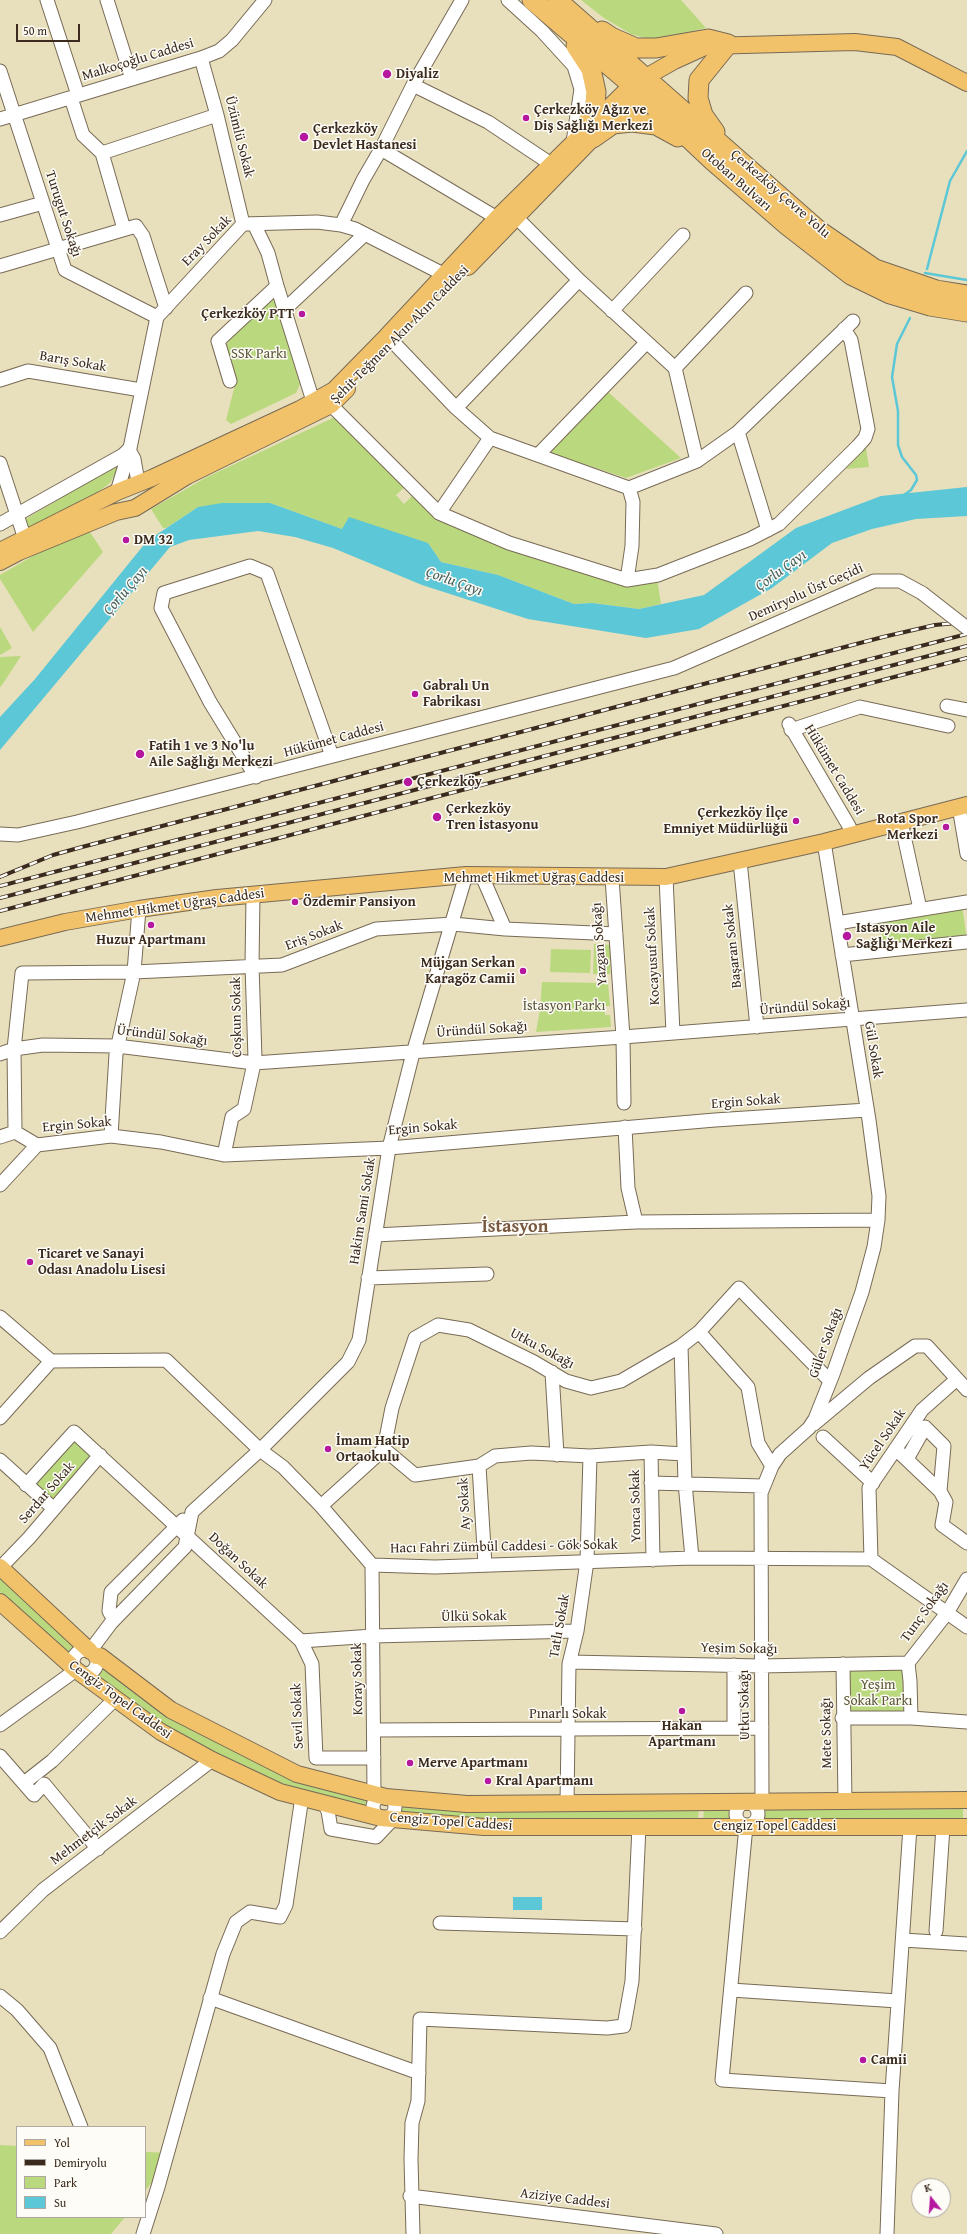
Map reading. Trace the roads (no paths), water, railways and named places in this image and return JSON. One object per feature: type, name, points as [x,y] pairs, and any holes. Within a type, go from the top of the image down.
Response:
[{"type":"highway","points":[[560,0],[611,37],[636,48],[656,48],[708,39],[728,44],[699,80],[698,98],[703,115],[723,145]]},
{"type":"highway","points":[[544,3],[585,57],[591,69],[596,92],[595,105],[583,138]]},
{"type":"highway","name":"Otoban Bulvarı","points":[[544,3],[642,85],[713,161],[788,226],[851,275],[890,294],[930,306],[967,312]]},
{"type":"highway","name":"Çerkezköy Çevre Yolu","points":[[642,85],[723,145],[818,230],[875,269],[936,290],[967,295]]},
{"type":"highway","points":[[583,138],[613,124],[632,122],[656,125],[713,161]]},
{"type":"main road","points":[[728,44],[855,42],[897,47],[967,83]]},
{"type":"main road","name":"Şehit Teğmen Akın Akın Caddesi","points":[[117,492],[158,475],[334,390],[445,275],[497,218],[551,164],[583,138],[642,85],[728,44]]},
{"type":"main road","name":"Şehit Teğmen Akın Akın Caddesi","points":[[0,562],[19,552],[109,515],[135,508],[188,476],[331,405],[517,218],[583,138]]},
{"type":"main road","points":[[117,492],[115,496],[120,505],[130,509],[135,508],[140,502],[138,482]]},
{"type":"main road","points":[[0,551],[117,492]]},
{"type":"main road","name":"Mehmet Hikmet Uğraş Caddesi","points":[[0,938],[65,922],[139,909],[253,895],[466,875],[612,878],[666,877],[824,842],[963,806]]},
{"type":"main road","name":"Cengiz Topel Caddesi","points":[[0,1567],[93,1653],[100,1656],[171,1710],[297,1774],[380,1795],[467,1804],[746,1803],[967,1800]]},
{"type":"main road","name":"Cengiz Topel Caddesi","points":[[0,1602],[76,1670],[114,1700],[161,1732],[212,1760],[280,1792],[386,1819],[484,1827],[967,1827]]},
{"type":"street","points":[[47,0],[74,96],[83,136],[102,153],[124,229]]},
{"type":"street","points":[[107,0],[132,79]]},
{"type":"street","name":"Malkoçoğlu Caddesi","points":[[0,119],[201,58],[218,51],[232,40],[266,0]]},
{"type":"street","points":[[341,225],[413,86],[462,0]]},
{"type":"street","points":[[508,0],[542,31],[574,66],[581,89],[583,138]]},
{"type":"street","name":"Üzümlü Sokak","points":[[201,58],[248,224],[268,253],[283,312],[313,401]]},
{"type":"street","name":"Turugut Sokağı","points":[[0,70],[57,250],[65,270],[162,312]]},
{"type":"street","points":[[413,86],[488,122],[551,164]]},
{"type":"street","points":[[102,153],[217,115]]},
{"type":"street","points":[[381,149],[497,218]]},
{"type":"street","points":[[0,215],[43,203]]},
{"type":"street","points":[[517,218],[579,280],[675,368],[698,461]]},
{"type":"street","name":"Eray Sokak","points":[[162,312],[248,224],[317,222],[341,225],[365,234],[445,275]]},
{"type":"street","points":[[0,266],[136,226],[143,236],[162,312],[141,390],[130,449],[117,492]]},
{"type":"street","points":[[283,312],[365,234]]},
{"type":"street","points":[[612,311],[683,235]]},
{"type":"street","points":[[456,408],[579,280]]},
{"type":"street","points":[[230,381],[218,342],[277,286]]},
{"type":"street","points":[[675,368],[746,293]]},
{"type":"street","points":[[331,405],[439,513],[509,543],[627,580],[658,575],[768,530],[779,524],[865,438],[868,429],[849,325],[738,432],[698,461],[629,488],[490,438],[456,408],[394,343]]},
{"type":"street","points":[[538,455],[646,343]]},
{"type":"street","name":"Barış Sokak","points":[[0,380],[28,370],[141,390]]},
{"type":"street","points":[[738,432],[768,530]]},
{"type":"street","points":[[439,513],[490,438]]},
{"type":"street","points":[[130,449],[134,459],[138,482]]},
{"type":"street","points":[[0,524],[123,455],[130,449]]},
{"type":"street","points":[[0,463],[25,539]]},
{"type":"street","points":[[627,580],[632,546],[632,502],[629,488]]},
{"type":"street","points":[[256,777],[210,702],[161,608],[164,593],[250,566],[267,573],[332,756]]},
{"type":"street","name":"Demiryolu Üst Geçidi","points":[[674,668],[866,583],[893,580],[912,586],[967,628]]},
{"type":"street","name":"Hükümet Caddesi","points":[[0,834],[18,835],[77,822],[674,668]]},
{"type":"street","points":[[947,706],[967,710]]},
{"type":"street","name":"Hükümet Caddesi","points":[[852,835],[849,826],[790,726],[860,707],[948,726]]},
{"type":"street","points":[[963,806],[967,854]]},
{"type":"street","points":[[901,822],[920,909]]},
{"type":"street","name":"Gül Sokak","points":[[824,842],[868,1115]]},
{"type":"street","name":"Başaran Sokak","points":[[740,861],[757,1027]]},
{"type":"street","name":"Hakim Sami Sokak","points":[[114,1620],[109,1611],[111,1592],[192,1512],[260,1450],[348,1362],[358,1340],[389,1148],[413,1053],[453,924],[466,875]]},
{"type":"street","points":[[482,876],[505,929]]},
{"type":"street","name":"Kocayusuf Sokak","points":[[666,877],[673,1033]]},
{"type":"street","name":"Yazgan Sokağı","points":[[612,878],[623,1037],[624,1104]]},
{"type":"street","name":"Coşkun Sokak","points":[[224,1154],[232,1117],[244,1109],[254,1063],[256,1033],[252,965],[253,895]]},
{"type":"street","points":[[838,923],[967,902]]},
{"type":"street","points":[[110,1136],[117,1046],[134,972],[139,909]]},
{"type":"street","name":"Eriş Sokak","points":[[14,1049],[22,973],[134,972],[252,965],[282,965],[376,929],[453,924],[505,929],[616,934]]},
{"type":"street","points":[[842,955],[967,942]]},
{"type":"street","name":"Üründül Sokağı","points":[[0,1054],[14,1049],[43,1045],[117,1046],[254,1063],[413,1053],[435,1049],[623,1037],[967,1010]]},
{"type":"street","points":[[14,1049],[15,1132]]},
{"type":"street","name":"Ergin Sokak","points":[[0,1185],[37,1145],[110,1136],[161,1142],[224,1154],[389,1148],[625,1127],[868,1115]]},
{"type":"street","name":"Güler Sokağı","points":[[760,1559],[761,1493],[763,1486],[772,1466],[780,1454],[809,1428],[830,1381],[862,1292],[874,1247],[878,1220],[879,1196],[868,1115]]},
{"type":"street","points":[[625,1127],[628,1188],[636,1222]]},
{"type":"street","points":[[0,1136],[15,1132],[37,1145]]},
{"type":"street","points":[[376,1235],[636,1222],[878,1220]]},
{"type":"street","points":[[368,1278],[487,1274]]},
{"type":"street","name":"Utku Sokağı","points":[[384,1450],[392,1408],[415,1338],[438,1325],[469,1330],[552,1372],[566,1381],[592,1388],[621,1381],[682,1346],[699,1332],[739,1288],[830,1381]]},
{"type":"street","points":[[0,1317],[51,1361],[0,1418]]},
{"type":"street","points":[[699,1332],[748,1387],[758,1442],[772,1466]]},
{"type":"street","points":[[682,1346],[685,1483],[692,1558]]},
{"type":"street","points":[[809,1428],[869,1378],[914,1346],[927,1346],[967,1390]]},
{"type":"street","name":"Hacı Fahri Zümbül Caddesi - Gök Sokak","points":[[51,1361],[166,1360],[260,1450],[283,1467],[321,1506],[372,1565],[485,1565],[692,1558],[871,1559]]},
{"type":"street","points":[[552,1372],[557,1455]]},
{"type":"street","name":"Yücel Sokak","points":[[871,1559],[869,1488],[894,1448],[922,1410],[957,1379]]},
{"type":"street","name":"Yücel Sokak","points":[[907,1459],[925,1427],[944,1446],[940,1491]]},
{"type":"street","name":"Doğan Sokak","points":[[26,1485],[74,1432],[301,1641]]},
{"type":"street","points":[[823,1437],[873,1483]]},
{"type":"street","points":[[894,1448],[940,1491],[946,1502],[942,1525],[967,1543]]},
{"type":"street","points":[[321,1506],[384,1450],[415,1475],[479,1466],[495,1456],[531,1453],[590,1456],[651,1452],[684,1454]]},
{"type":"street","name":"Yonca Sokak","points":[[651,1452],[653,1560]]},
{"type":"street","name":"Serdar Sokak","points":[[0,1567],[54,1509],[100,1455]]},
{"type":"street","name":"Tatlı Sokak","points":[[567,1803],[567,1730],[570,1662],[587,1561],[590,1456]]},
{"type":"street","points":[[0,1460],[54,1509]]},
{"type":"street","name":"Ay Sokak","points":[[479,1466],[485,1565]]},
{"type":"street","points":[[651,1483],[763,1486]]},
{"type":"street","points":[[93,1653],[114,1620],[185,1547],[192,1512]]},
{"type":"street","name":"Utku Sokağı","points":[[760,1559],[762,1802]]},
{"type":"street","points":[[871,1559],[967,1627]]},
{"type":"street","name":"Koray Sokak","points":[[372,1565],[375,1730],[374,1758],[380,1795]]},
{"type":"street","name":"Tunç Sokağı","points":[[908,1663],[947,1613],[967,1579]]},
{"type":"street","name":"Ülkü Sokak","points":[[373,1636],[576,1631]]},
{"type":"street","points":[[301,1641],[373,1636]]},
{"type":"street","name":"Sevil Sokak","points":[[301,1641],[312,1664],[316,1758],[374,1758]]},
{"type":"street","points":[[76,1670],[74,1661],[76,1654],[83,1650],[93,1653]]},
{"type":"street","points":[[76,1670],[86,1673],[94,1670],[97,1663],[93,1653]]},
{"type":"street","name":"Yeşim Sokağı","points":[[570,1662],[761,1666],[908,1663]]},
{"type":"street","points":[[908,1663],[911,1718]]},
{"type":"street","name":"Mete Sokağı","points":[[843,1664],[842,1718],[845,1802]]},
{"type":"street","points":[[734,1665],[734,1728]]},
{"type":"street","points":[[1,1723],[76,1670]]},
{"type":"street","points":[[24,1783],[52,1761],[114,1700]]},
{"type":"street","points":[[842,1718],[911,1718],[967,1722]]},
{"type":"street","name":"Pınarlı Sokak","points":[[375,1730],[762,1728]]},
{"type":"street","points":[[0,1756],[34,1795],[44,1784],[98,1849]]},
{"type":"street","name":"Mehmetçik Sokak","points":[[0,1932],[43,1890],[212,1760]]},
{"type":"street","points":[[324,1803],[328,1811],[331,1829],[376,1837],[386,1819],[375,1813],[373,1806],[380,1795]]},
{"type":"street","points":[[143,2234],[158,2187],[223,1954],[236,1922],[250,1912],[280,1917],[286,1905],[302,1797]]},
{"type":"street","points":[[746,1803],[737,1810],[736,1817],[740,1823],[746,1826],[722,2080],[892,2092]]},
{"type":"street","points":[[412,2233],[410,2196],[412,2124],[418,2101],[420,2020],[607,2028],[624,2026],[632,1981],[639,1826]]},
{"type":"street","points":[[887,2234],[892,2092],[910,1827]]},
{"type":"street","points":[[936,1932],[943,1827]]},
{"type":"street","points":[[440,1924],[635,1929]]},
{"type":"street","points":[[902,1940],[967,1944]]},
{"type":"street","points":[[730,1990],[898,2001]]},
{"type":"street","points":[[0,1996],[17,2010],[50,2048],[80,2126]]},
{"type":"street","points":[[210,1998],[419,2073]]},
{"type":"street","name":"Aziziye Caddesi","points":[[410,2196],[716,2234]]},
{"type":"water","name":"Çorlu Çayı","points":[[967,487],[967,516],[916,519],[872,529],[832,543],[772,588],[699,629],[646,638],[528,619],[422,585],[333,548],[295,537],[258,531],[189,540],[170,547],[0,750],[0,717],[35,679],[147,541],[198,507],[222,503],[270,503],[342,529],[349,517],[428,543],[441,562],[498,575],[574,604],[592,603],[639,609],[704,595],[796,528],[881,496]]},
{"type":"water","points":[[513,1897],[542,1897],[542,1910],[513,1910]]},
{"type":"waterway","points":[[927,269],[950,181],[967,151]]},
{"type":"waterway","points":[[925,273],[967,280]]},
{"type":"waterway","points":[[904,495],[911,490],[917,480],[916,475],[902,457],[898,445],[898,411],[892,377],[897,344],[910,318]]},
{"type":"railway","points":[[0,877],[53,855],[82,847],[883,637],[935,625],[967,622]]},
{"type":"railway","points":[[0,886],[967,634]]},
{"type":"railway","points":[[0,898],[967,646]]},
{"type":"railway","points":[[0,911],[967,658]]},
{"type":"place","name":"Diyaliz","points":[[387,74]]},
{"type":"place","name":"Çerkezköy Ağız ve Diş Sağlığı Merkezi","points":[[526,118]]},
{"type":"place","name":"Çerkezköy Devlet Hastanesi","points":[[304,137]]},
{"type":"place","name":"Çerkezköy PTT","points":[[302,314]]},
{"type":"place","name":"DM 32","points":[[126,540]]},
{"type":"place","name":"Gabralı Un Fabrikası","points":[[415,694]]},
{"type":"place","name":"Fatih 1 ve 3 No'lu Aile Sağlığı Merkezi","points":[[140,754]]},
{"type":"place","name":"Çerkezköy","points":[[408,782]]},
{"type":"place","name":"Çerkezköy Tren İstasyonu","points":[[437,817]]},
{"type":"place","name":"Çerkezköy İlçe Emniyet Müdürlüğü","points":[[796,821]]},
{"type":"place","name":"Rota Spor Merkezi","points":[[946,827]]},
{"type":"place","name":"Özdemir Pansiyon","points":[[295,902]]},
{"type":"place","name":"Huzur Apartmanı","points":[[151,925]]},
{"type":"place","name":"Istasyon Aile Sağlığı Merkezi","points":[[847,936]]},
{"type":"place","name":"Müjgan Serkan Karagöz Camii","points":[[523,971]]},
{"type":"place","name":"Ticaret ve Sanayi Odası Anadolu Lisesi","points":[[30,1262]]},
{"type":"place","name":"İmam Hatip Ortaokulu","points":[[328,1449]]},
{"type":"place","name":"Hakan Apartmanı","points":[[682,1711]]},
{"type":"place","name":"Merve Apartmanı","points":[[410,1763]]},
{"type":"place","name":"Kral Apartmanı","points":[[488,1781]]},
{"type":"place","name":"Camii","points":[[863,2060]]},
{"type":"district","name":"İstasyon","points":[[515,1227]]},
{"type":"park label","name":"SSK Parkı","points":[[259,354]]},
{"type":"park label","name":"İstasyon Parkı","points":[[564,1006]]},
{"type":"park label","name":"Yeşim Sokak Parkı","points":[[878,1694]]}]
